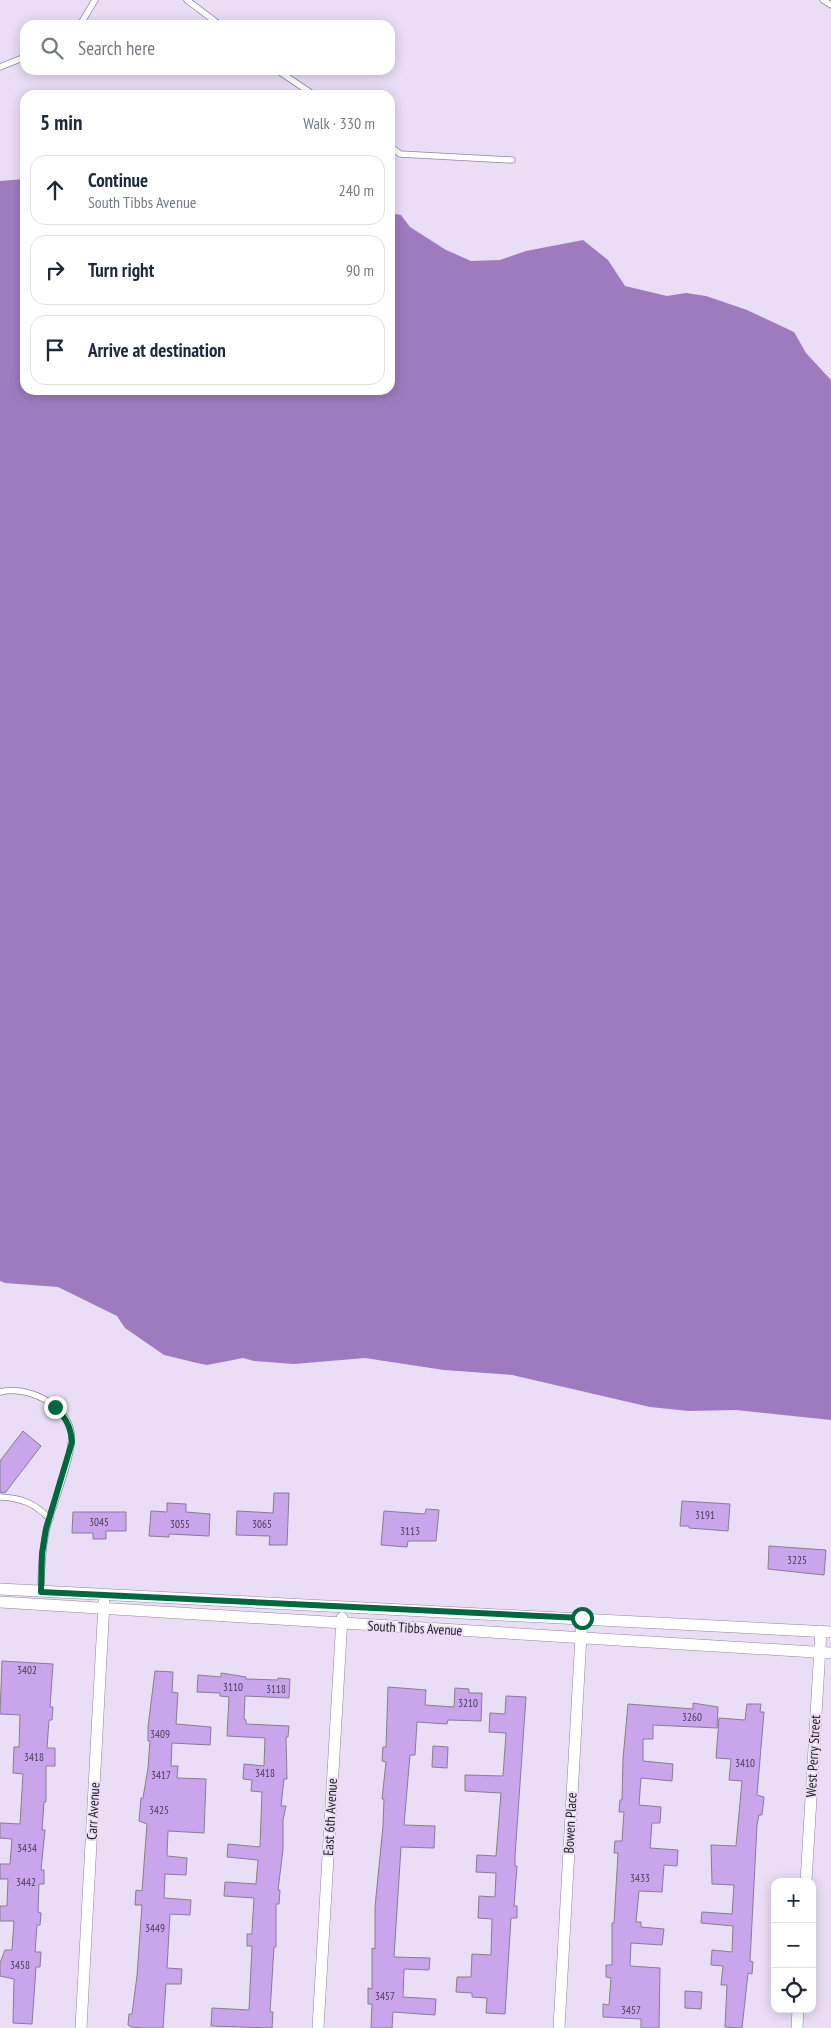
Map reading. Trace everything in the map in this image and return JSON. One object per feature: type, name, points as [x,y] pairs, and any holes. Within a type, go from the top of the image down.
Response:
[{"type":"street","name":"South Tibbs Avenue","points":[[0,1589],[826,1631]]},
{"type":"street","name":"Carr Avenue","points":[[81,2028],[105,1594]]},
{"type":"street","name":"South Tibbs Avenue","points":[[0,1602],[104,1610],[825,1653]]},
{"type":"street","name":"East 6th Avenue","points":[[318,2028],[343,1606]]},
{"type":"street","name":"Bowen Place","points":[[559,2028],[582,1618]]},
{"type":"street","name":"West Perry Street","points":[[806,1878],[826,1631]]},
{"type":"street","points":[[797,2028],[798,2013]]},
{"type":"lane","points":[[83,20],[95,0]]},
{"type":"lane","points":[[187,0],[213,20]]},
{"type":"lane","points":[[823,0],[831,5]]},
{"type":"lane","points":[[0,67],[20,59]]},
{"type":"lane","points":[[284,75],[307,90]]},
{"type":"lane","points":[[395,150],[400,154],[512,160]]},
{"type":"lane","points":[[0,1392],[11,1389],[44,1399],[64,1416],[71,1431],[69,1453],[50,1518],[42,1554],[41,1592]]},
{"type":"lane","points":[[0,1497],[22,1499],[38,1507],[50,1518]]},
{"type":"shaded area","points":[[20,179],[20,395],[395,395],[395,214],[401,215],[410,227],[446,250],[471,261],[500,260],[526,251],[583,240],[608,260],[625,286],[667,296],[686,293],[706,296],[747,310],[794,332],[806,353],[831,380],[831,1420],[736,1410],[689,1411],[650,1407],[512,1375],[444,1370],[365,1358],[294,1364],[254,1361],[243,1358],[207,1365],[164,1355],[125,1328],[117,1316],[58,1287],[0,1281],[0,181]]},
{"type":"building","points":[[23,1431],[41,1446],[5,1493],[0,1492],[0,1461]]},
{"type":"building","points":[[274,1493],[289,1493],[287,1545],[269,1545],[270,1536],[236,1535],[237,1511],[273,1513]]},
{"type":"building","points":[[682,1501],[730,1504],[728,1531],[680,1526]]},
{"type":"building","points":[[167,1503],[186,1504],[186,1512],[210,1514],[209,1536],[169,1534],[169,1537],[149,1536],[151,1511],[167,1512]]},
{"type":"building","points":[[426,1509],[439,1510],[436,1541],[408,1541],[407,1547],[381,1545],[384,1511],[425,1514]]},
{"type":"building","points":[[73,1512],[126,1512],[126,1531],[106,1531],[106,1539],[93,1539],[93,1533],[72,1533]]},
{"type":"building","points":[[769,1546],[826,1550],[824,1575],[768,1569]]},
{"type":"building","points":[[2,1661],[53,1664],[50,1707],[53,1707],[52,1720],[49,1720],[47,1748],[55,1748],[55,1766],[46,1766],[46,1802],[44,1802],[42,1830],[45,1830],[41,1870],[44,1870],[44,1884],[39,1884],[38,1912],[41,1913],[40,1925],[37,1925],[35,1952],[41,1952],[40,1967],[36,1967],[32,2024],[13,2023],[14,1979],[0,1976],[0,1963],[5,1950],[12,1950],[14,1921],[0,1921],[0,1906],[7,1906],[8,1879],[0,1879],[0,1864],[10,1864],[12,1839],[0,1838],[0,1823],[20,1824],[23,1774],[13,1773],[14,1747],[19,1747],[20,1715],[0,1714]]},
{"type":"building","points":[[155,1671],[173,1672],[172,1692],[178,1693],[176,1724],[211,1727],[210,1745],[172,1743],[171,1766],[178,1766],[177,1778],[206,1779],[204,1833],[168,1831],[167,1856],[187,1858],[186,1875],[165,1874],[164,1898],[191,1900],[190,1915],[170,1914],[167,1968],[182,1969],[181,1984],[166,1984],[163,2028],[144,2028],[128,2025],[129,2014],[132,2014],[137,1976],[142,1905],[135,1905],[136,1890],[142,1891],[147,1824],[139,1821],[141,1798],[143,1798],[148,1768],[150,1741],[148,1741],[148,1727]]},
{"type":"building","points":[[221,1673],[246,1677],[246,1679],[290,1679],[289,1698],[245,1696],[244,1719],[246,1724],[289,1726],[288,1737],[286,1737],[287,1779],[284,1779],[281,1806],[286,1806],[283,1820],[283,1849],[278,1890],[280,1890],[279,1904],[276,1904],[276,1947],[274,1947],[270,2012],[273,2012],[272,2028],[211,2026],[212,2008],[249,2010],[252,1946],[247,1946],[247,1934],[252,1934],[254,1898],[224,1896],[225,1882],[256,1884],[258,1860],[227,1857],[228,1844],[260,1847],[262,1792],[251,1791],[252,1780],[243,1779],[244,1764],[264,1766],[265,1738],[227,1736],[229,1697],[220,1696],[220,1693],[197,1692],[198,1675],[221,1677]]},
{"type":"building","points":[[388,1687],[426,1690],[425,1705],[454,1707],[455,1688],[469,1689],[469,1693],[482,1693],[481,1721],[448,1720],[447,1724],[417,1722],[415,1755],[410,1755],[404,1825],[435,1826],[434,1848],[401,1847],[394,1957],[430,1958],[429,1970],[404,1969],[403,1997],[436,1999],[435,2015],[393,2012],[392,2028],[371,2028],[372,2004],[368,2004],[368,1988],[372,1989],[372,1948],[375,1949],[375,1907],[383,1826],[384,1799],[382,1799],[386,1762],[382,1761],[383,1747],[386,1747]]},
{"type":"building","points":[[506,1696],[526,1697],[515,1856],[515,1866],[517,1866],[514,1906],[517,1906],[517,1918],[511,1918],[505,2014],[486,2013],[487,1998],[472,1997],[472,1993],[456,1992],[457,1977],[471,1977],[472,1954],[491,1955],[492,1919],[478,1918],[479,1896],[495,1897],[496,1873],[476,1872],[477,1855],[496,1856],[501,1793],[465,1791],[465,1775],[503,1776],[506,1733],[489,1732],[490,1713],[505,1714]]},
{"type":"building","points":[[693,1703],[718,1707],[717,1728],[653,1725],[653,1739],[643,1739],[643,1761],[673,1764],[672,1781],[641,1778],[639,1805],[661,1807],[660,1823],[652,1823],[650,1848],[678,1850],[677,1866],[664,1865],[662,1892],[639,1891],[636,1922],[641,1922],[641,1927],[664,1929],[662,1945],[631,1943],[630,1966],[660,1968],[659,2028],[641,2028],[641,2019],[603,2017],[603,2004],[609,2005],[611,1978],[606,1977],[606,1965],[612,1965],[612,1923],[614,1923],[618,1853],[614,1853],[615,1841],[622,1841],[624,1812],[619,1812],[620,1800],[622,1800],[623,1759],[628,1704],[693,1709]]},
{"type":"building","points":[[747,1704],[761,1704],[760,1712],[764,1712],[757,1795],[764,1797],[762,1815],[759,1815],[757,1825],[750,1961],[753,1962],[752,1974],[748,1973],[742,2028],[725,2027],[727,1985],[721,1985],[723,1966],[711,1965],[712,1950],[732,1952],[733,1926],[701,1923],[702,1912],[732,1914],[734,1885],[712,1884],[711,1845],[736,1846],[742,1781],[729,1780],[731,1759],[716,1758],[719,1718],[745,1720]]},
{"type":"building","points":[[433,1746],[448,1747],[447,1768],[432,1767]]},
{"type":"building","points":[[685,1991],[702,1992],[701,2009],[685,2008]]},
{"type":"route","points":[[55,1407],[64,1416],[71,1431],[72,1442],[46,1529],[42,1554],[41,1592],[582,1618]]}]
